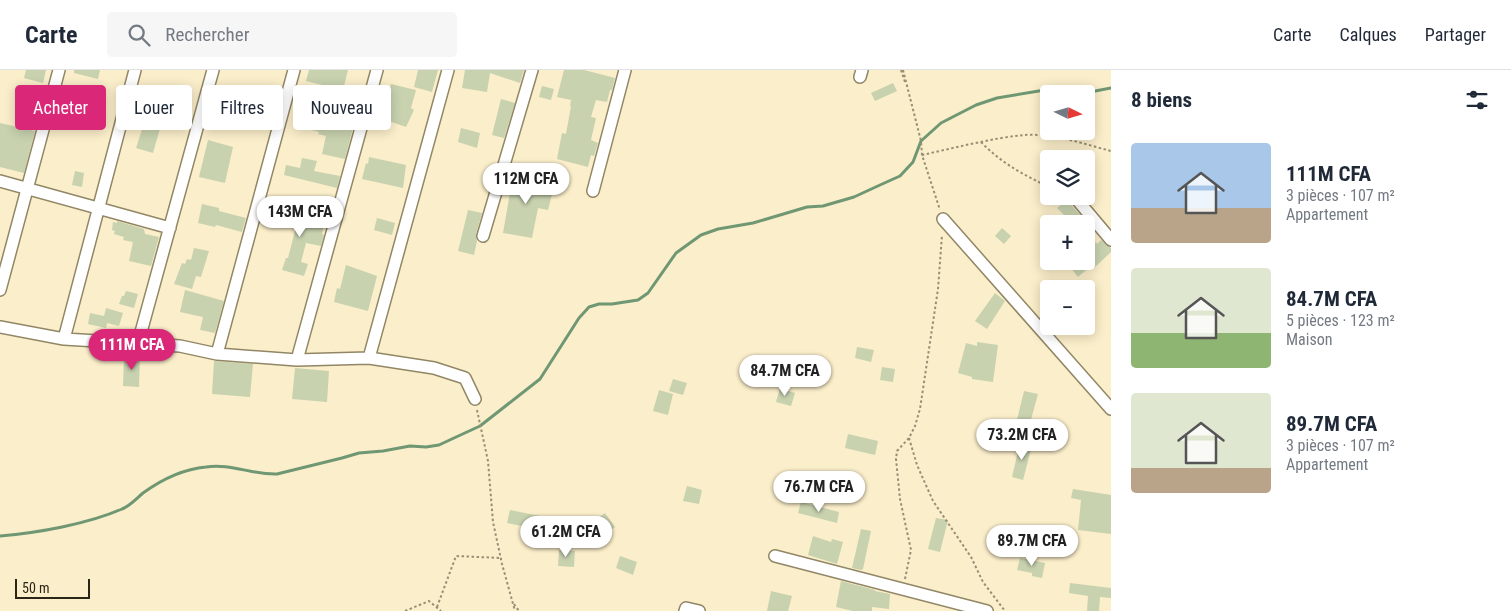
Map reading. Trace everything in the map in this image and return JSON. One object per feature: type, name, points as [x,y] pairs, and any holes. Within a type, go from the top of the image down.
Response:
[{"type":"street","points":[[0,290],[59,70]]},
{"type":"street","points":[[64,339],[135,70]]},
{"type":"street","points":[[138,343],[212,70]]},
{"type":"street","points":[[217,354],[294,70]]},
{"type":"street","points":[[296,360],[377,70]]},
{"type":"street","points":[[369,358],[448,70]]},
{"type":"street","points":[[483,236],[532,70]]},
{"type":"street","points":[[593,190],[625,70]]},
{"type":"street","points":[[0,182],[170,228]]},
{"type":"street","points":[[1082,205],[1111,240]]},
{"type":"street","points":[[942,219],[1111,409]]},
{"type":"street","points":[[0,327],[64,339],[180,346],[217,354],[296,360],[369,358],[434,368],[465,378],[475,399]]},
{"type":"street","points":[[775,556],[987,611]]},
{"type":"street","points":[[685,611],[686,608],[699,611]]},
{"type":"path","points":[[902,70],[921,141],[922,154],[942,219],[938,289],[920,409],[915,426],[909,438],[897,451],[896,459],[900,499],[911,550],[903,589]]},
{"type":"path","points":[[922,154],[1024,135],[1071,141],[1111,151]]},
{"type":"path","points":[[981,142],[994,156],[1040,183]]},
{"type":"path","points":[[475,399],[488,461],[494,522],[515,611]]},
{"type":"path","points":[[909,438],[917,465],[933,502],[971,557],[983,582],[1005,611]]},
{"type":"path","points":[[436,607],[456,556],[501,558]]},
{"type":"path","points":[[405,611],[429,601],[441,611]]},
{"type":"path","points":[[513,602],[519,611]]},
{"type":"building","points":[[26,70],[46,70],[43,83],[24,78]]},
{"type":"building","points":[[74,70],[100,70],[98,79],[74,73]]},
{"type":"building","points":[[309,70],[348,70],[344,85],[322,85],[306,81]]},
{"type":"building","points":[[418,70],[438,70],[432,92],[414,87]]},
{"type":"building","points":[[465,70],[524,70],[520,83],[490,73],[487,92],[462,88]]},
{"type":"building","points":[[564,70],[584,70],[615,78],[607,102],[596,100],[591,117],[596,118],[591,140],[598,143],[594,156],[591,155],[588,167],[557,159],[562,133],[566,134],[571,106],[571,100],[557,97]]},
{"type":"building","points":[[893,83],[897,91],[875,101],[871,93]]},
{"type":"building","points":[[391,85],[416,90],[411,108],[414,110],[406,127],[391,122]]},
{"type":"building","points":[[542,86],[554,89],[551,100],[539,97]]},
{"type":"building","points":[[501,99],[515,103],[504,138],[492,135]]},
{"type":"building","points":[[0,123],[15,126],[15,130],[35,131],[24,173],[0,167]]},
{"type":"building","points":[[461,128],[480,133],[477,148],[458,142]]},
{"type":"building","points":[[142,130],[160,130],[153,153],[136,148]]},
{"type":"building","points":[[311,130],[352,130],[345,159],[322,154],[326,136],[318,134],[319,132]]},
{"type":"building","points":[[208,140],[233,147],[225,183],[199,177]]},
{"type":"building","points":[[369,157],[406,165],[403,188],[362,179]]},
{"type":"building","points":[[302,158],[317,161],[314,171],[340,176],[337,188],[284,175],[286,165],[300,168]]},
{"type":"building","points":[[516,170],[524,172],[524,175],[528,176],[527,180],[554,186],[548,210],[538,208],[532,238],[503,233]]},
{"type":"building","points":[[75,171],[84,173],[82,187],[72,185]]},
{"type":"building","points":[[202,204],[219,208],[219,211],[246,218],[242,232],[216,225],[215,227],[198,223]]},
{"type":"building","points":[[1061,205],[1071,205],[1080,215],[1064,215],[1057,208]]},
{"type":"building","points":[[276,208],[325,220],[321,246],[306,243],[301,262],[308,264],[304,276],[282,270],[286,258],[288,258],[296,227],[273,221]]},
{"type":"building","points":[[468,210],[482,213],[476,234],[477,241],[474,255],[458,251]]},
{"type":"building","points":[[377,218],[395,223],[392,235],[374,230]]},
{"type":"building","points":[[117,221],[144,229],[145,234],[159,237],[151,266],[129,261],[133,242],[123,240],[124,237],[114,234],[115,231],[112,230],[113,222],[117,223]]},
{"type":"building","points":[[1002,228],[1011,236],[1004,244],[995,236]]},
{"type":"building","points":[[1101,240],[1111,248],[1111,252],[1095,267],[1095,243],[1097,244]]},
{"type":"building","points":[[194,248],[209,251],[201,277],[196,276],[192,289],[174,284],[182,263],[185,264],[187,259],[191,260]]},
{"type":"building","points":[[346,265],[377,276],[368,311],[334,302],[337,288],[340,289]]},
{"type":"building","points":[[1072,270],[1086,270],[1078,277]]},
{"type":"building","points":[[185,290],[224,301],[215,333],[200,330],[203,317],[180,312]]},
{"type":"building","points":[[126,291],[138,294],[134,308],[119,304]]},
{"type":"building","points":[[995,293],[1005,301],[987,329],[975,321]]},
{"type":"building","points":[[106,308],[123,313],[119,326],[107,323],[106,328],[88,324],[90,313],[104,316]]},
{"type":"building","points":[[977,342],[998,345],[993,382],[972,379],[972,377],[958,373],[966,343],[977,346]]},
{"type":"building","points":[[857,347],[874,350],[871,362],[855,358]]},
{"type":"building","points":[[124,356],[140,356],[139,387],[123,386]]},
{"type":"building","points":[[214,361],[253,364],[250,397],[212,394]]},
{"type":"building","points":[[882,367],[895,369],[893,382],[880,380]]},
{"type":"building","points":[[295,368],[329,371],[327,402],[292,399]]},
{"type":"building","points":[[673,379],[687,383],[683,395],[669,391]]},
{"type":"building","points":[[780,388],[795,393],[791,406],[776,402]]},
{"type":"building","points":[[659,390],[673,394],[668,415],[653,411]]},
{"type":"building","points":[[1024,391],[1038,394],[1029,427],[1016,424]]},
{"type":"building","points":[[848,434],[878,441],[875,455],[845,448]]},
{"type":"building","points":[[1020,443],[1032,446],[1023,480],[1012,477]]},
{"type":"building","points":[[687,486],[702,490],[699,504],[683,501]]},
{"type":"building","points":[[1073,489],[1111,495],[1111,534],[1078,530],[1081,500],[1071,498]]},
{"type":"building","points":[[801,502],[839,512],[837,523],[798,513]]},
{"type":"building","points":[[510,510],[545,517],[542,530],[507,523]]},
{"type":"building","points":[[605,513],[615,527],[600,538],[590,524]]},
{"type":"building","points":[[936,518],[948,520],[940,552],[928,549]]},
{"type":"building","points":[[861,529],[871,531],[863,569],[861,570],[852,568]]},
{"type":"building","points":[[813,536],[831,542],[832,539],[843,542],[837,564],[808,555]]},
{"type":"building","points":[[559,550],[575,551],[574,567],[558,566]]},
{"type":"building","points":[[620,556],[637,562],[633,575],[616,568]]},
{"type":"building","points":[[1020,558],[1045,563],[1042,578],[1032,576],[1032,573],[1017,570]]},
{"type":"building","points":[[841,581],[890,594],[889,609],[872,607],[872,611],[853,611],[836,607]]},
{"type":"building","points":[[1070,583],[1111,588],[1111,598],[1100,597],[1099,611],[1087,611],[1088,596],[1069,593]]},
{"type":"building","points":[[771,591],[792,596],[788,611],[767,611]]},
{"type":"waterway","points":[[0,536],[62,527],[109,514],[128,506],[157,484],[181,473],[198,468],[215,466],[277,474],[359,453],[410,446],[426,447],[439,445],[480,426],[540,379],[579,318],[589,307],[599,304],[638,300],[648,293],[676,253],[701,235],[718,229],[753,223],[807,207],[823,206],[854,197],[900,176],[913,162],[921,141],[941,123],[976,105],[997,98],[1051,89],[1090,92],[1111,88]]}]
